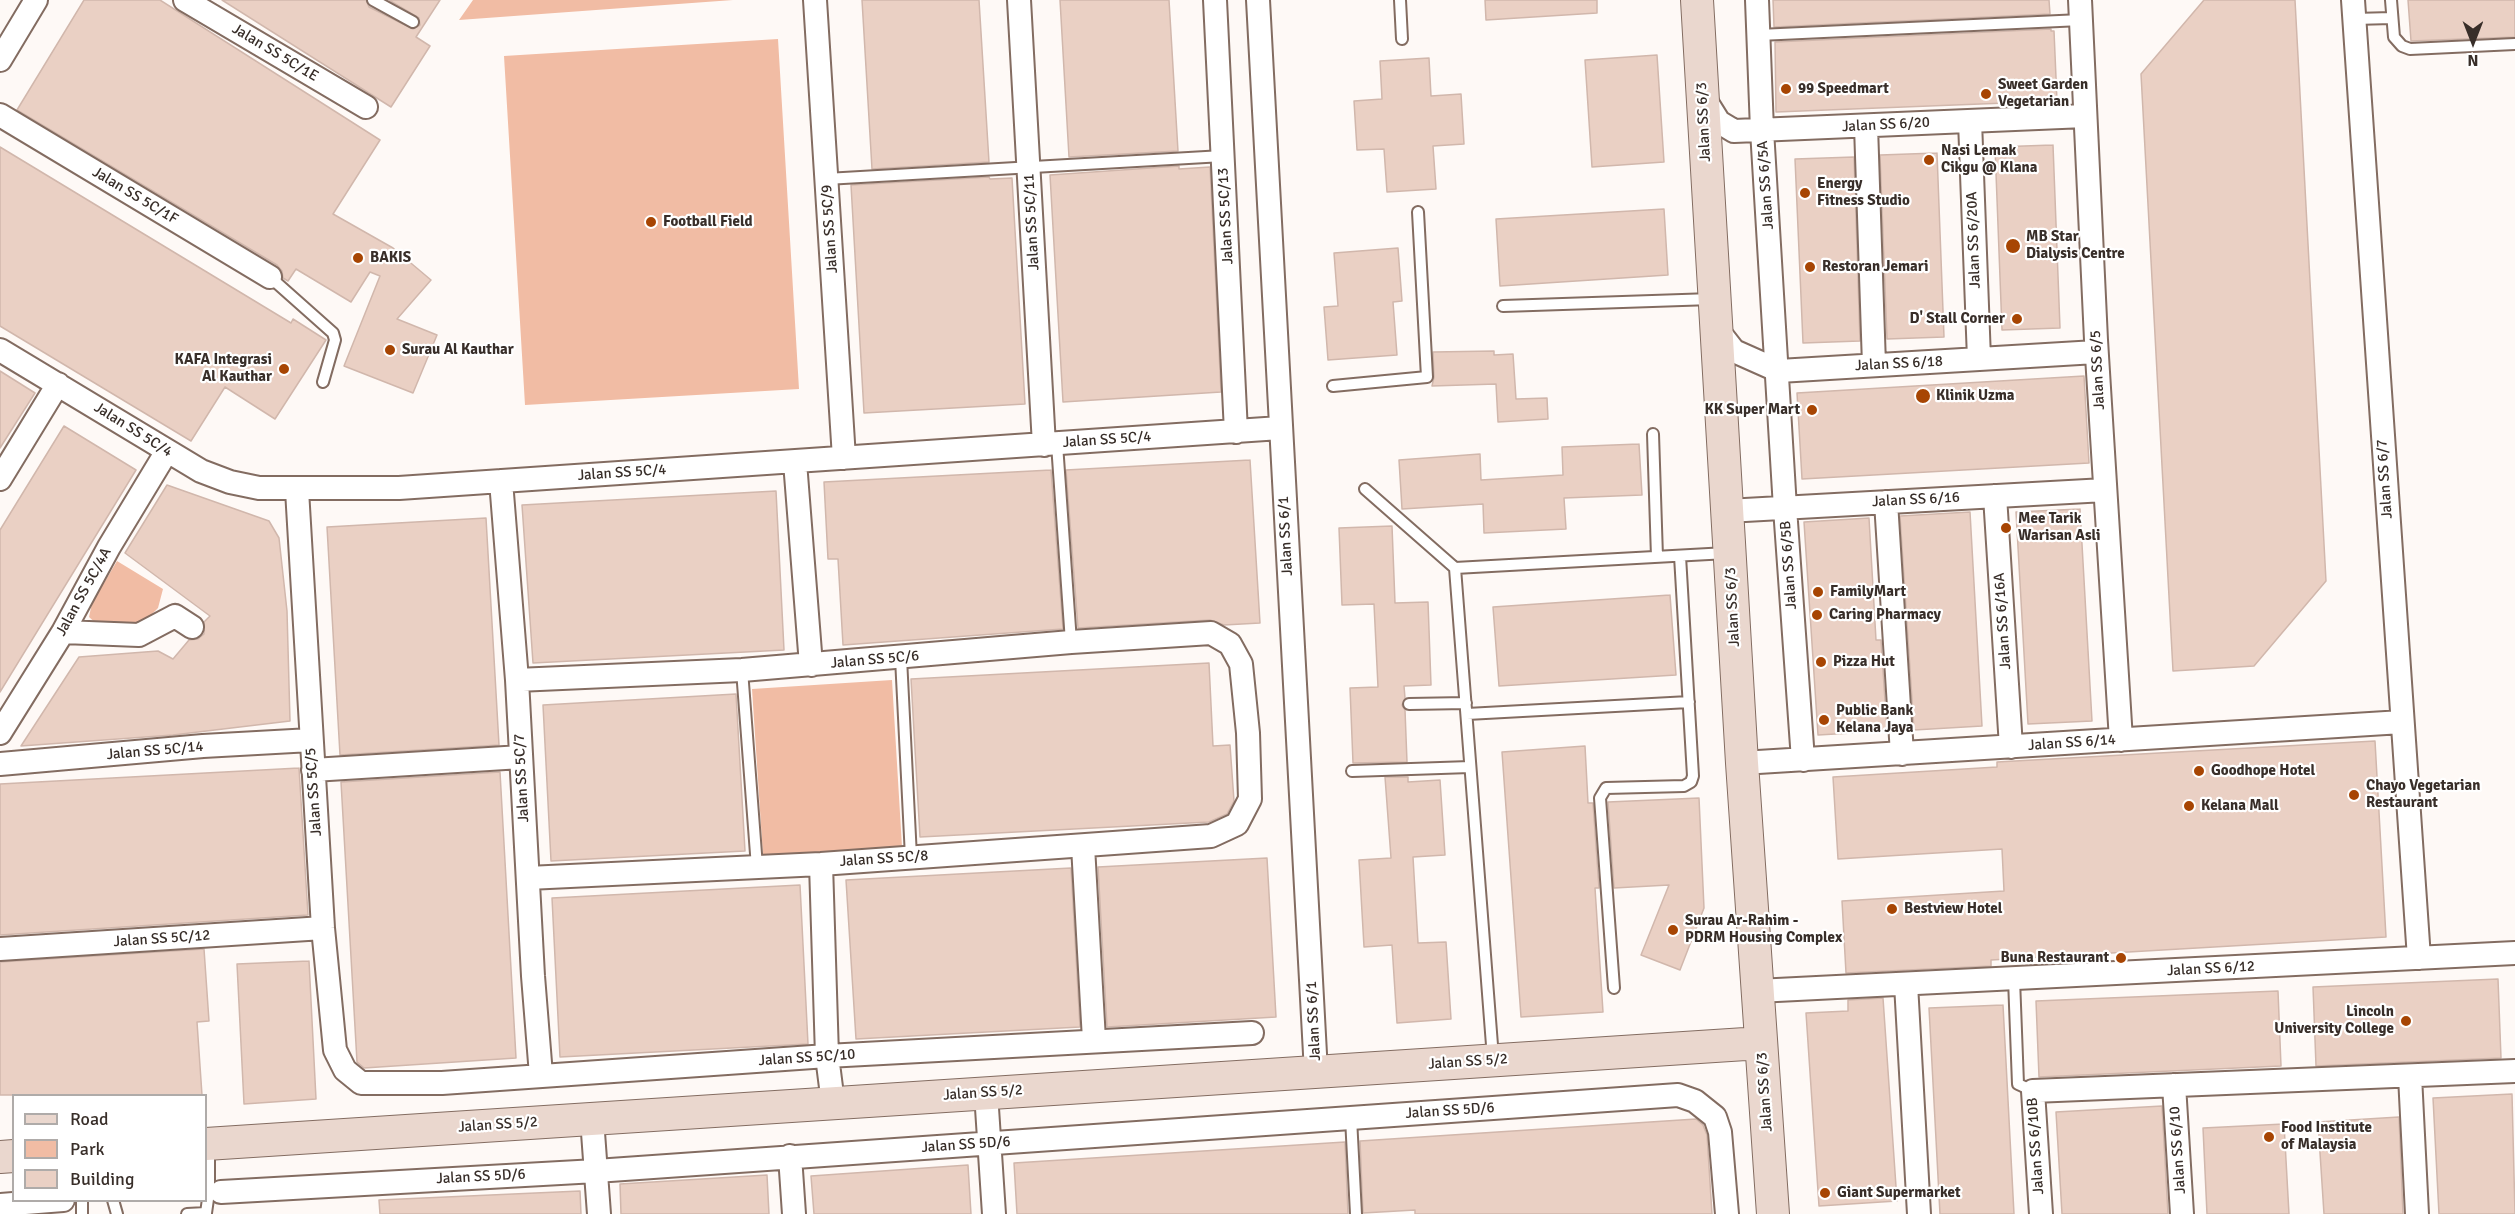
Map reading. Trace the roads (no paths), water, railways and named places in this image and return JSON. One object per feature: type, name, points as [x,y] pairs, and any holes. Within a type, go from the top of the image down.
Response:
[{"type":"street","points":[[0,60],[36,0]]},
{"type":"street","name":"Jalan SS 5C/1E","points":[[185,0],[366,107]]},
{"type":"street","name":"Jalan SS 5C/9","points":[[815,0],[844,458]]},
{"type":"street","name":"Jalan SS 5C/11","points":[[1019,0],[1029,168],[1051,444]]},
{"type":"street","name":"Jalan SS 5C/13","points":[[1215,0],[1236,432]]},
{"type":"street","name":"Jalan SS 6/1","points":[[1258,0],[1316,1072]]},
{"type":"street","name":"Jalan SS 6/3","points":[[1697,0],[1742,763],[1773,1214]]},
{"type":"street","name":"Jalan SS 6/5A","points":[[1757,0],[1762,130],[1779,371]]},
{"type":"street","name":"Jalan SS 6/7","points":[[2354,9],[2419,958]]},
{"type":"street","name":"Jalan SS 6/5","points":[[2081,10],[2096,352],[2121,740]]},
{"type":"street","name":"Jalan SS 6/20","points":[[1703,97],[1719,122],[1734,131],[2085,116]]},
{"type":"street","name":"Jalan SS 5C/1F","points":[[0,114],[270,277]]},
{"type":"street","name":"Jalan SS 6/20A","points":[[1970,121],[1978,359]]},
{"type":"street","points":[[1866,126],[1874,365]]},
{"type":"street","name":"Jalan SS 6/18","points":[[1716,313],[1734,351],[1779,371],[2096,352]]},
{"type":"street","name":"Jalan SS 5C/4","points":[[0,350],[201,471],[230,482],[259,488],[297,490],[399,488],[1280,428]]},
{"type":"street","name":"Jalan SS 6/5B","points":[[1779,371],[1785,508],[1803,760]]},
{"type":"street","points":[[0,477],[58,384]]},
{"type":"street","name":"Jalan SS 5C/4A","points":[[0,733],[63,632],[109,547],[167,451]]},
{"type":"street","points":[[795,462],[811,665]]},
{"type":"street","name":"Jalan SS 5C/7","points":[[501,482],[517,680],[541,1075]]},
{"type":"street","name":"Jalan SS 5C/5","points":[[297,490],[323,927],[335,1050],[345,1070],[361,1083]]},
{"type":"street","name":"Jalan SS 6/16","points":[[1727,511],[2105,490]]},
{"type":"street","name":"Jalan SS 6/16A","points":[[1995,496],[2011,747]]},
{"type":"street","points":[[1886,502],[1902,754]]},
{"type":"street","points":[[63,632],[139,635],[175,616],[192,627]]},
{"type":"street","name":"Jalan SS 5C/6","points":[[517,680],[742,670],[1071,642],[1211,633],[1230,644],[1241,664],[1248,733],[1250,799],[1237,824]]},
{"type":"street","name":"Jalan SS 6/14","points":[[1742,763],[2402,722]]},
{"type":"street","name":"Jalan SS 5C/14","points":[[0,764],[203,746],[311,740]]},
{"type":"street","points":[[313,770],[521,757]]},
{"type":"street","name":"Jalan SS 5C/8","points":[[528,878],[821,864],[1083,846],[1211,836],[1237,824]]},
{"type":"street","points":[[1083,846],[1094,1040]]},
{"type":"street","points":[[821,864],[827,1056],[833,1103]]},
{"type":"street","name":"Jalan SS 5C/12","points":[[0,949],[323,927]]},
{"type":"street","name":"Jalan SS 6/12","points":[[1757,991],[2515,953]]},
{"type":"street","points":[[1906,984],[1919,1214]]},
{"type":"street","name":"Jalan SS 5C/10","points":[[361,1083],[442,1083],[827,1056],[1252,1033]]},
{"type":"street","name":"Jalan SS 5/2","points":[[207,1144],[1761,1043]]},
{"type":"street","points":[[2033,1090],[2515,1071]]},
{"type":"street","points":[[2410,1076],[2417,1214]]},
{"type":"street","name":"Jalan SS 6/10","points":[[2174,1085],[2182,1214]]},
{"type":"street","name":"Jalan SS 6/10B","points":[[2033,1090],[2041,1214]]},
{"type":"street","points":[[986,1093],[994,1214]]},
{"type":"street","name":"Jalan SS 5D/6","points":[[212,1192],[596,1171],[1678,1095],[1707,1108],[1715,1117],[1720,1132],[1727,1214]]},
{"type":"street","points":[[592,1119],[599,1214]]},
{"type":"street","points":[[790,1156],[794,1214]]},
{"type":"street","points":[[0,1205],[38,1202]]},
{"type":"lane","points":[[373,0],[413,22]]},
{"type":"lane","points":[[1400,0],[1402,39]]},
{"type":"lane","points":[[2391,0],[2394,37],[2402,46],[2410,49],[2515,44]]},
{"type":"lane","points":[[2354,9],[2392,18]]},
{"type":"lane","points":[[1759,35],[2081,10]]},
{"type":"lane","points":[[826,179],[1223,156]]},
{"type":"lane","points":[[1333,386],[1427,377],[1418,212]]},
{"type":"lane","points":[[270,277],[318,317],[335,336],[323,382]]},
{"type":"lane","points":[[1503,306],[1716,313]]},
{"type":"lane","points":[[1653,434],[1657,557]]},
{"type":"lane","points":[[1051,444],[1071,642]]},
{"type":"lane","points":[[1365,489],[1455,568],[1493,1061]]},
{"type":"lane","points":[[1455,568],[1730,553]]},
{"type":"lane","points":[[1614,988],[1600,798],[1606,788],[1684,786],[1691,782],[1693,776],[1680,556]]},
{"type":"lane","points":[[901,658],[911,857]]},
{"type":"lane","points":[[742,670],[757,867]]},
{"type":"lane","points":[[1409,704],[1466,708],[1689,702]]},
{"type":"lane","points":[[1353,771],[1470,767]]},
{"type":"lane","name":"Jalan SS 6/10B","points":[[2014,979],[2018,1084],[2033,1090]]},
{"type":"lane","points":[[1352,1118],[1356,1214]]},
{"type":"lane","points":[[188,1214],[206,1213],[212,1192],[207,1144]]},
{"type":"place","name":"99 Speedmart","points":[[1786,89]]},
{"type":"place","name":"Sweet Garden Vegetarian","points":[[1986,94]]},
{"type":"place","name":"Nasi Lemak Cikgu @ Klana","points":[[1929,160]]},
{"type":"place","name":"Energy Fitness Studio","points":[[1805,193]]},
{"type":"place","name":"Football Field","points":[[651,222]]},
{"type":"place","name":"MB Star Dialysis Centre","points":[[2013,246]]},
{"type":"place","name":"BAKIS","points":[[358,258]]},
{"type":"place","name":"Restoran Jemari","points":[[1810,267]]},
{"type":"place","name":"D' Stall Corner","points":[[2017,319]]},
{"type":"place","name":"Surau Al Kauthar","points":[[390,350]]},
{"type":"place","name":"KAFA Integrasi Al Kauthar","points":[[284,369]]},
{"type":"place","name":"Klinik Uzma","points":[[1923,396]]},
{"type":"place","name":"KK Super Mart","points":[[1812,410]]},
{"type":"place","name":"Mee Tarik Warisan Asli","points":[[2006,528]]},
{"type":"place","name":"FamilyMart","points":[[1818,592]]},
{"type":"place","name":"Caring Pharmacy","points":[[1817,615]]},
{"type":"place","name":"Pizza Hut","points":[[1821,662]]},
{"type":"place","name":"Public Bank Kelana Jaya","points":[[1824,720]]},
{"type":"place","name":"Goodhope Hotel","points":[[2199,771]]},
{"type":"place","name":"Chayo Vegetarian Restaurant","points":[[2354,795]]},
{"type":"place","name":"Kelana Mall","points":[[2189,806]]},
{"type":"place","name":"Bestview Hotel","points":[[1892,909]]},
{"type":"place","name":"Surau Ar-Rahim - PDRM Housing Complex","points":[[1673,930]]},
{"type":"place","name":"Buna Restaurant","points":[[2121,958]]},
{"type":"place","name":"Lincoln University College","points":[[2406,1021]]},
{"type":"place","name":"Food Institute of Malaysia","points":[[2269,1137]]},
{"type":"place","name":"Giant Supermarket","points":[[1825,1193]]}]
